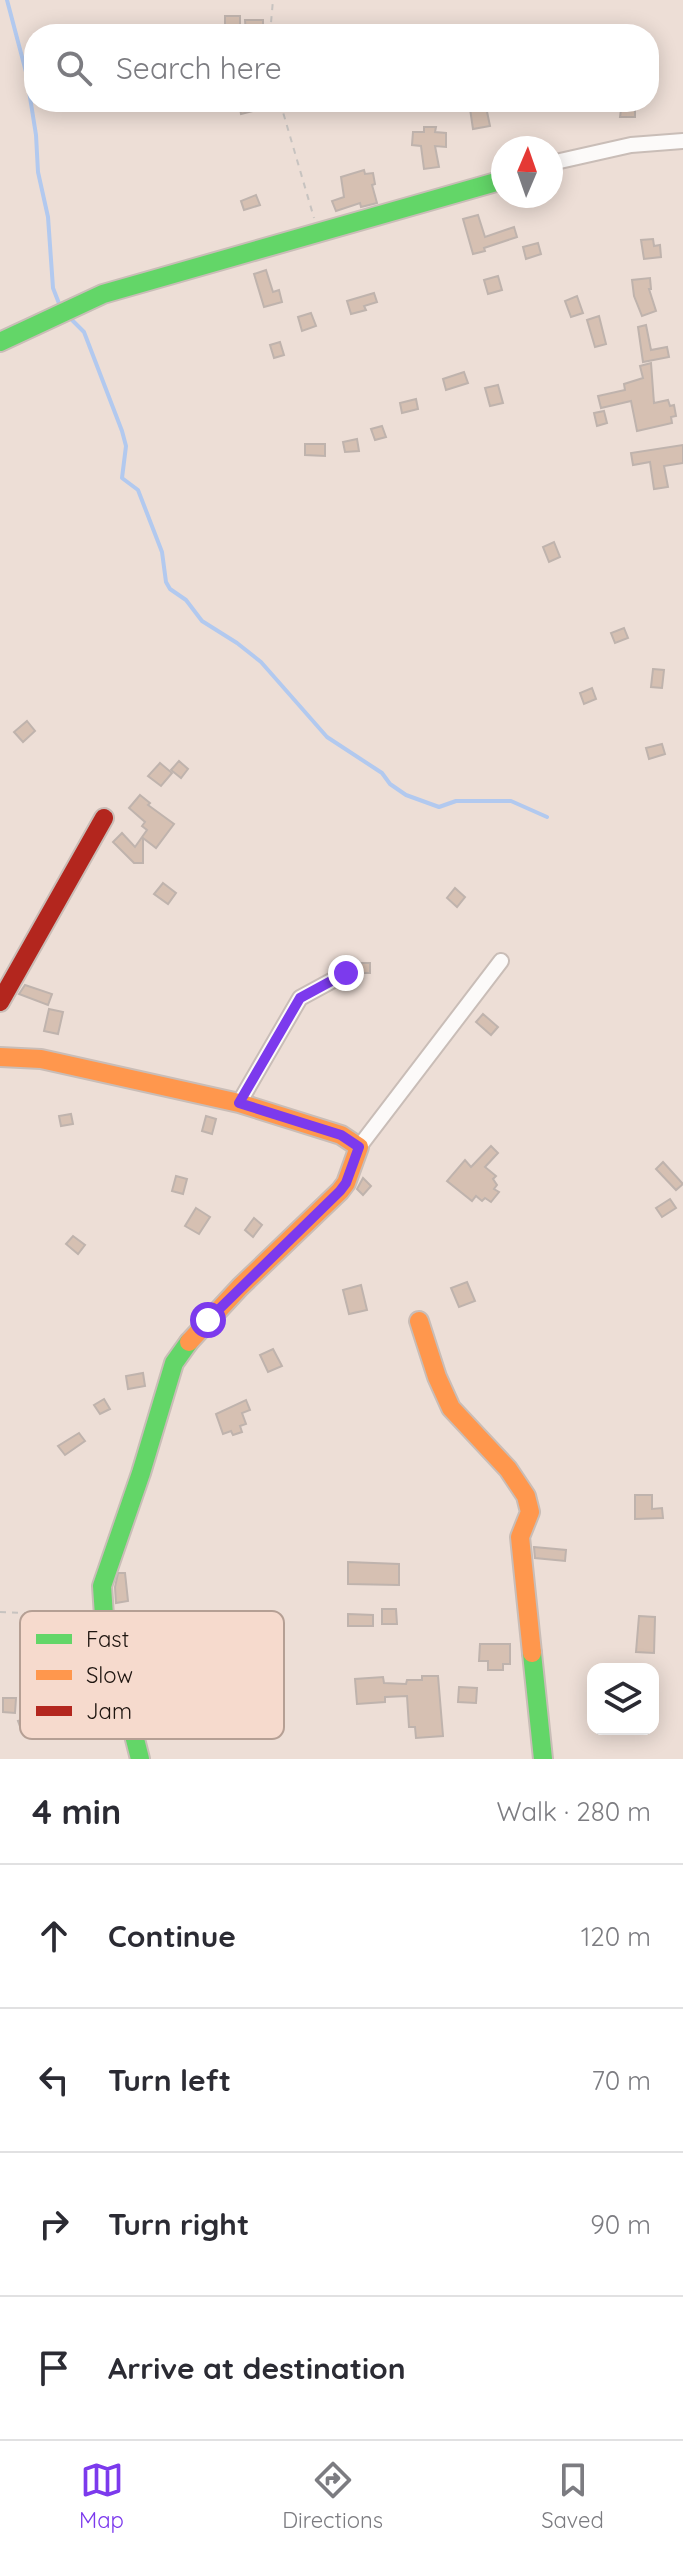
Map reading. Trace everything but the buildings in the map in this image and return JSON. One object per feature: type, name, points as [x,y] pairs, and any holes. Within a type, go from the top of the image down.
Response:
[{"type":"street","points":[[563,160],[631,145],[683,141]]},
{"type":"street","points":[[0,342],[103,294],[491,184]]},
{"type":"street","points":[[0,1002],[104,818]]},
{"type":"street","points":[[103,1611],[102,1586],[106,1569],[141,1473],[174,1363],[229,1298],[340,1191],[359,1147],[501,961]]},
{"type":"street","points":[[239,1103],[300,998],[346,973]]},
{"type":"street","points":[[0,1057],[71,1064],[239,1103],[341,1135],[359,1147]]},
{"type":"street","points":[[419,1321],[445,1399],[453,1412],[500,1460],[529,1504],[530,1515],[520,1537],[543,1759]]},
{"type":"street","points":[[135,1739],[140,1759]]},
{"type":"path","points":[[271,24],[273,0]]},
{"type":"path","points":[[283,112],[319,234]]},
{"type":"path","points":[[0,1612],[20,1613]]},
{"type":"waterway","points":[[7,0],[24,64]]},
{"type":"waterway","points":[[32,112],[38,172],[48,217],[53,288],[60,306]]},
{"type":"waterway","points":[[69,317],[84,332],[122,431],[126,446],[122,478],[138,490],[162,552],[166,582],[170,589],[186,600],[202,621],[261,662],[327,737],[382,773],[390,784],[406,795],[439,807],[456,801],[511,801],[547,817]]},
{"type":"traffic: fast","points":[[0,342],[103,294],[491,183]]},
{"type":"traffic: fast","points":[[104,1611],[102,1586],[174,1363],[189,1342]]},
{"type":"traffic: fast","points":[[532,1653],[543,1759]]},
{"type":"traffic: fast","points":[[135,1739],[140,1759]]},
{"type":"traffic: slow","points":[[0,1057],[41,1059],[239,1103],[341,1135],[359,1147],[340,1191],[240,1287],[189,1342]]},
{"type":"traffic: slow","points":[[419,1321],[437,1377],[451,1408],[508,1469],[526,1496],[530,1512],[520,1537],[532,1653]]},
{"type":"traffic: jam","points":[[0,1002],[104,818]]},
{"type":"route","points":[[208,1320],[346,1183],[359,1147],[341,1135],[239,1103],[300,998],[346,973]]}]
